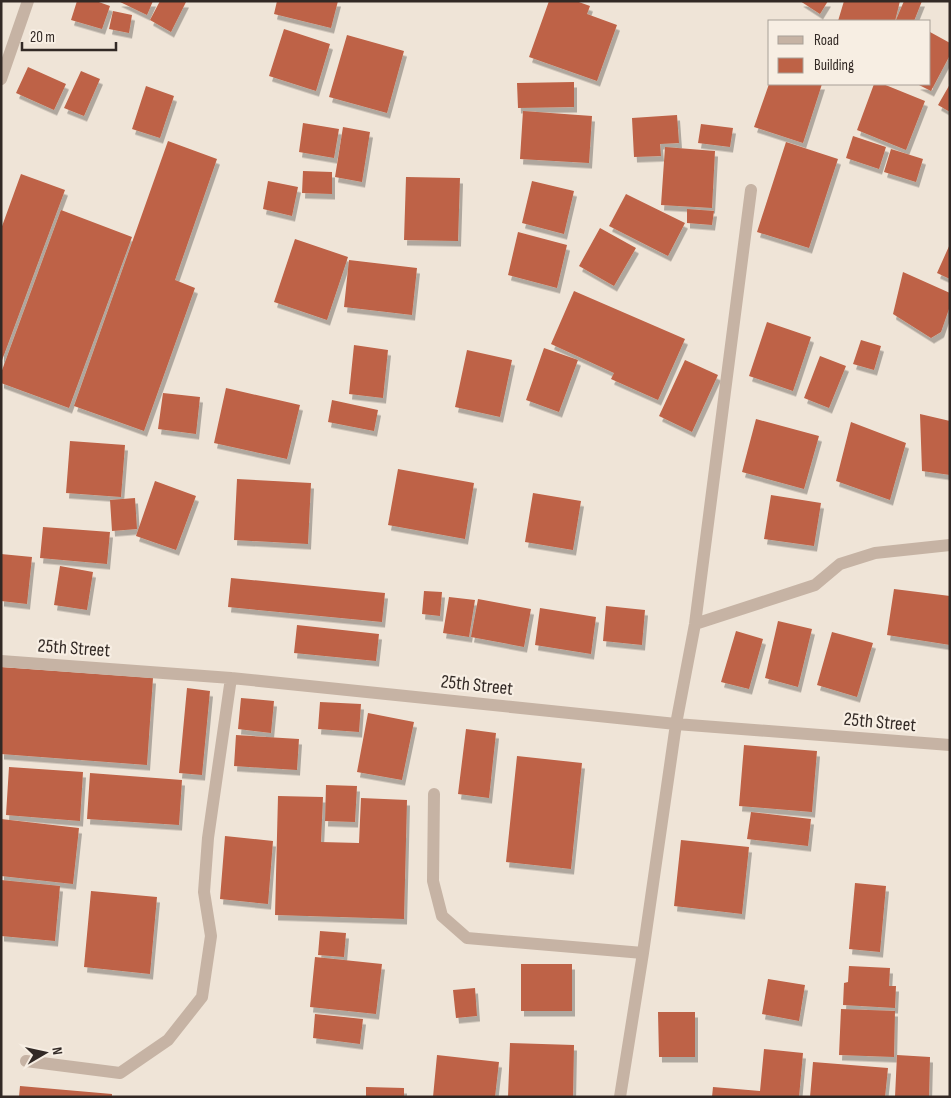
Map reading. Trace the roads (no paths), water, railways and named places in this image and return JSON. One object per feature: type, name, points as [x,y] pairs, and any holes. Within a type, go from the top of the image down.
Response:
[{"type":"street","points":[[1,79],[28,1]]},
{"type":"street","points":[[620,1097],[676,724],[695,624],[751,190]]},
{"type":"street","points":[[695,624],[815,585],[840,564],[875,553],[950,545]]},
{"type":"street","name":"25th Street","points":[[1,661],[231,678],[676,724],[950,745]]},
{"type":"street","points":[[26,1061],[120,1073],[168,1040],[202,997],[211,936],[204,892],[208,838],[231,678]]},
{"type":"street","points":[[434,794],[433,881],[442,916],[467,938],[643,953]]}]
